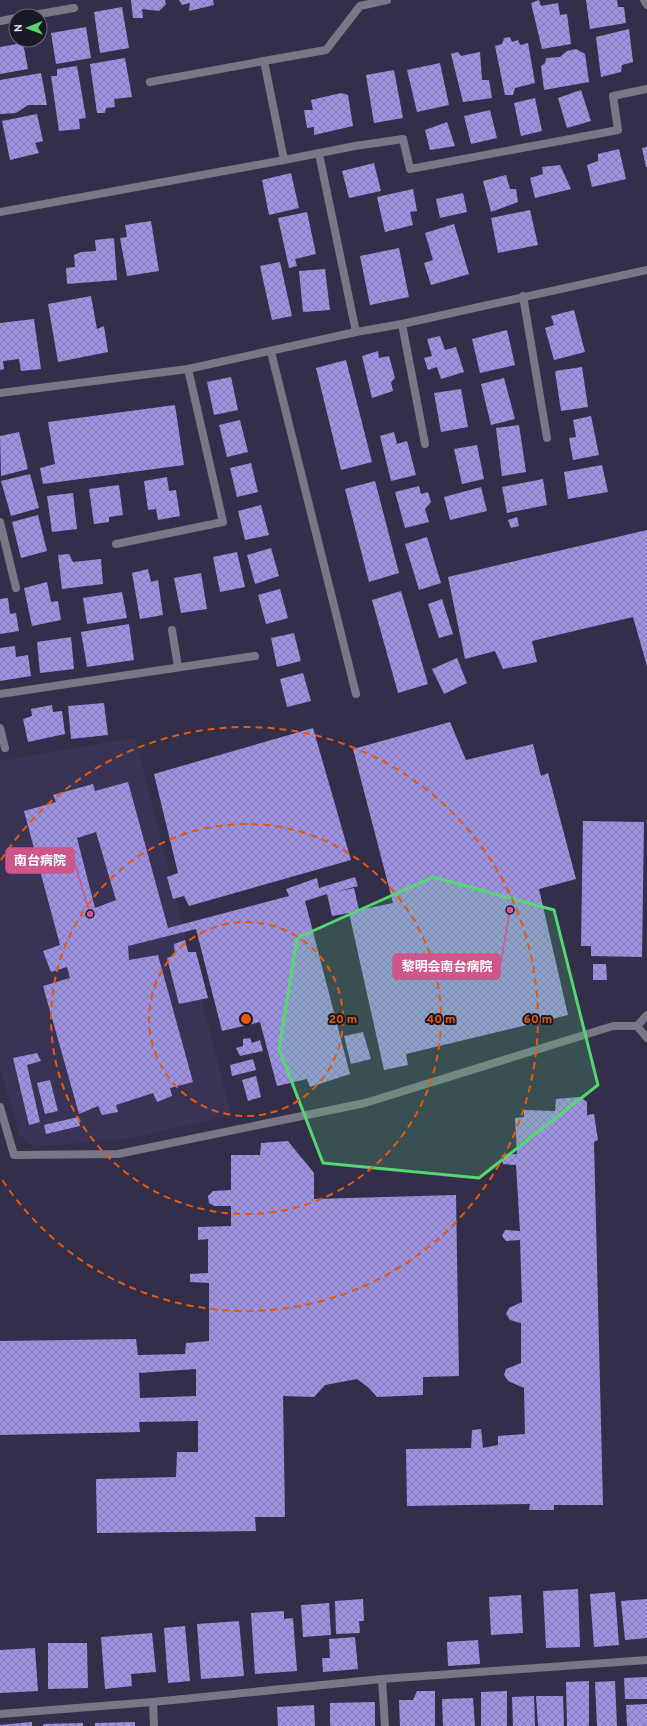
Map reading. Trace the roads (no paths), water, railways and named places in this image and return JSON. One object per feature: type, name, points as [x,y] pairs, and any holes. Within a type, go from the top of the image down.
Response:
[{"type":"street","points":[[150,82],[326,50],[360,6],[387,0]]},
{"type":"street","points":[[644,0],[647,5]]},
{"type":"street","points":[[48,13],[74,8]]},
{"type":"street","points":[[264,61],[284,160]]},
{"type":"street","points":[[0,212],[319,154],[355,146],[403,139],[410,169],[618,130],[613,96],[647,89]]},
{"type":"street","points":[[319,154],[356,332]]},
{"type":"street","points":[[0,393],[188,369],[647,270]]},
{"type":"street","points":[[523,296],[547,438]]},
{"type":"street","points":[[402,324],[425,444]]},
{"type":"street","points":[[271,352],[356,694]]},
{"type":"street","points":[[116,544],[223,522],[188,369]]},
{"type":"street","points":[[0,522],[16,588]]},
{"type":"street","points":[[172,630],[178,667]]},
{"type":"street","points":[[0,694],[255,656]]},
{"type":"street","points":[[0,728],[5,748]]},
{"type":"street","points":[[0,1107],[14,1155],[118,1154],[365,1103],[613,1026],[637,1026],[647,1015]]},
{"type":"street","points":[[637,1026],[647,1038]]},
{"type":"street","points":[[0,1714],[152,1702],[382,1679],[647,1660]]},
{"type":"street","points":[[382,1679],[385,1726]]},
{"type":"street","points":[[152,1702],[154,1726]]},
{"type":"place","name":"黎明会南台病院","points":[[510,910]]},
{"type":"place","name":"南台病院","points":[[90,914]]}]
